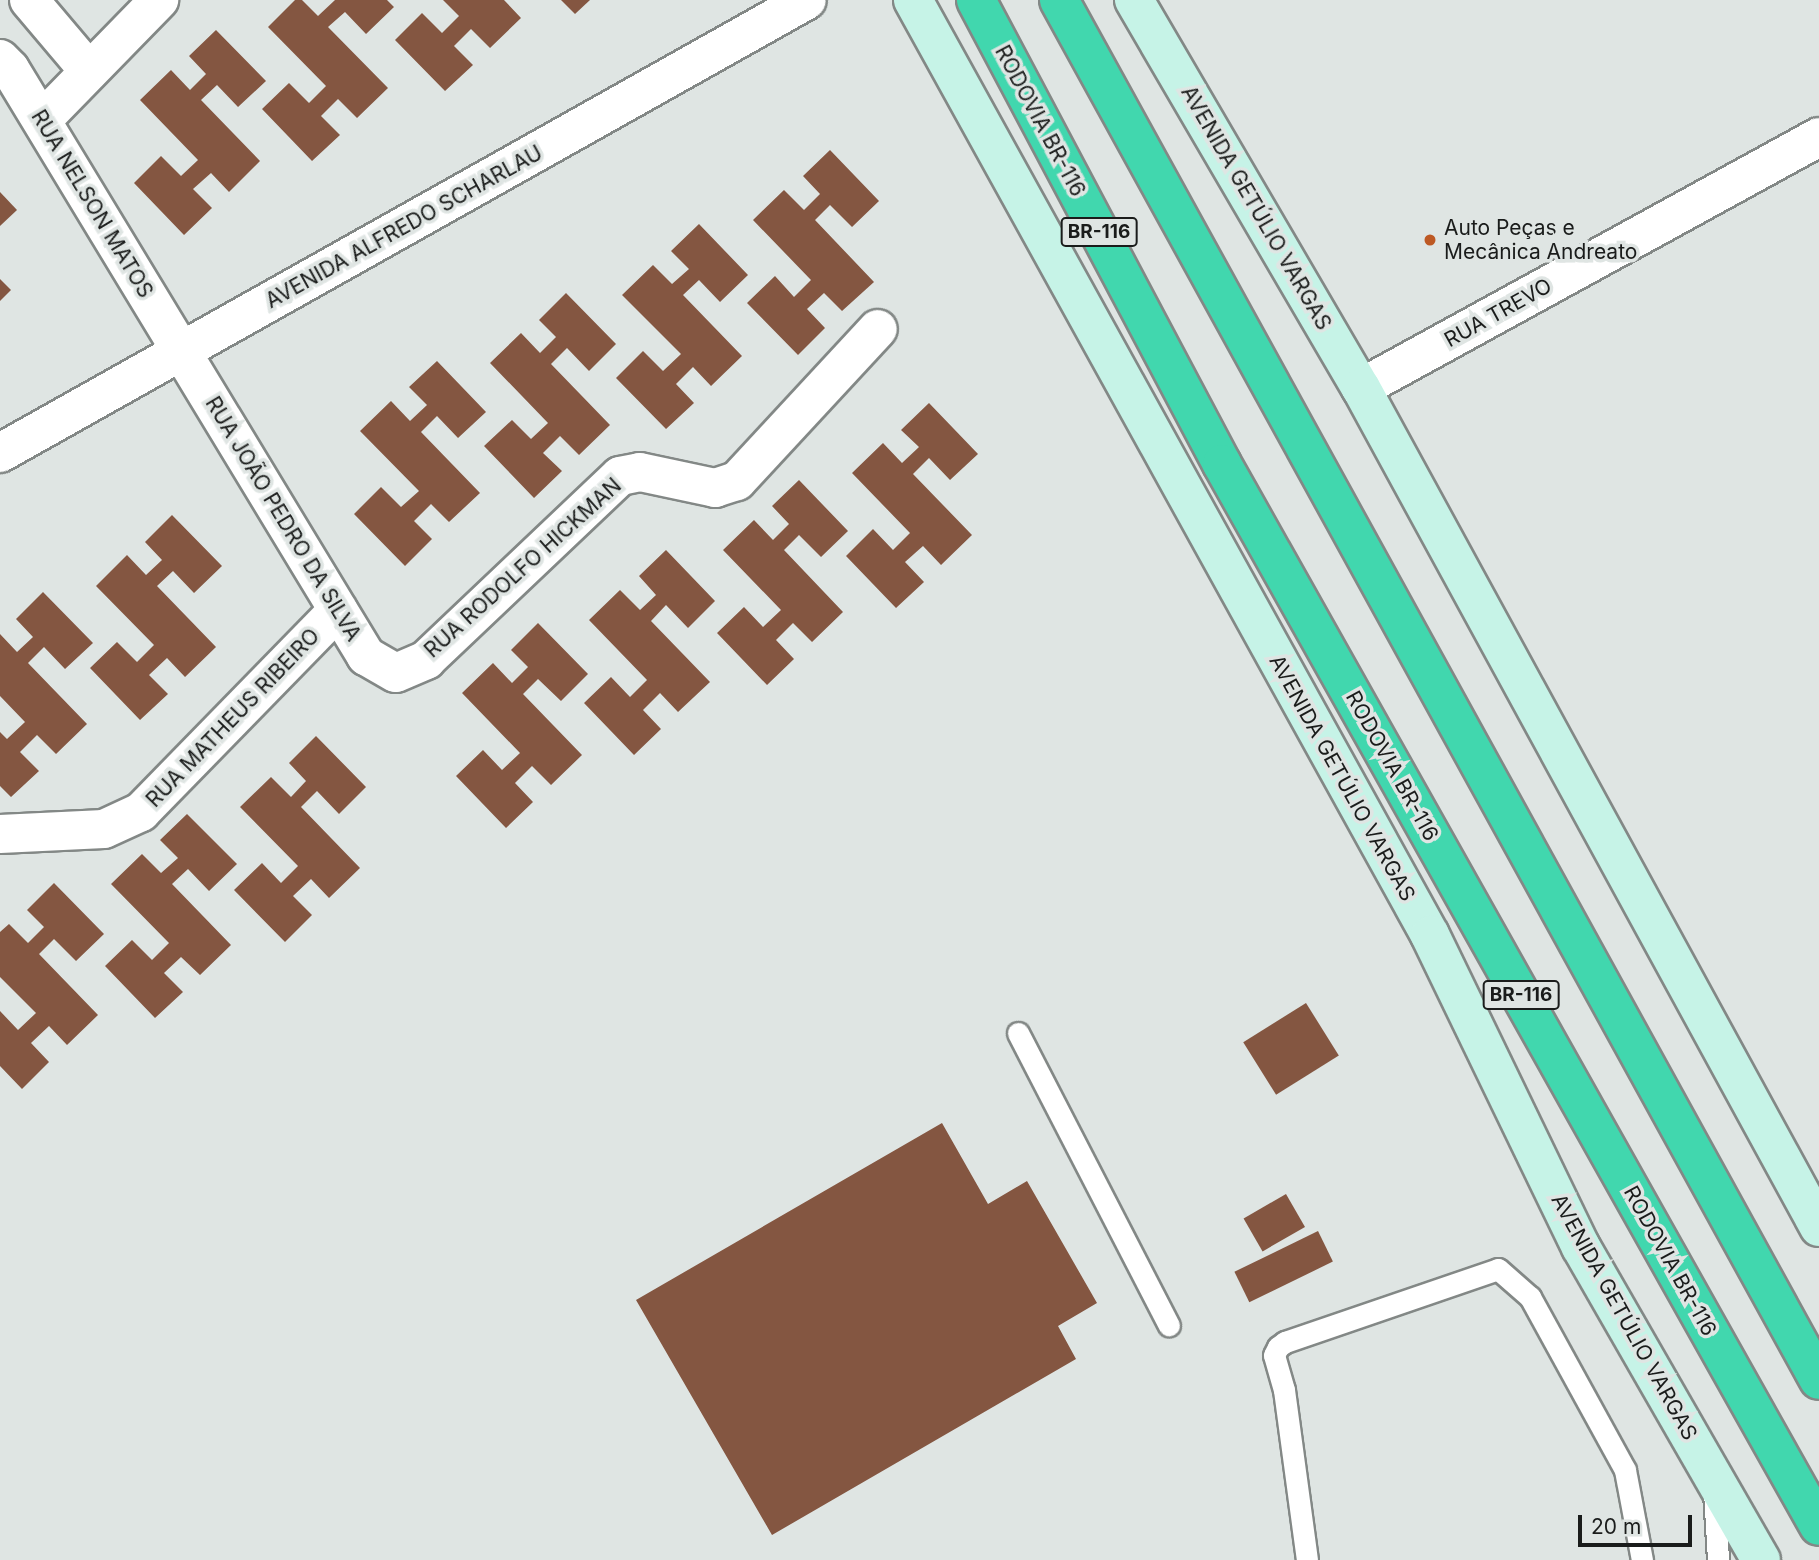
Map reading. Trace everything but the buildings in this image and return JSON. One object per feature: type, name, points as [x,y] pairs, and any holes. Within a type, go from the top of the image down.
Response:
[{"type":"highway","name":"RODOVIA BR-116","points":[[975,0],[1222,464],[1819,1527]]},
{"type":"highway","points":[[1059,0],[1819,1380]]},
{"type":"main road","name":"AVENIDA GETÚLIO VARGAS","points":[[913,0],[1430,935],[1581,1247],[1761,1560]]},
{"type":"main road","name":"AVENIDA GETÚLIO VARGAS","points":[[1134,0],[1361,388],[1819,1227]]},
{"type":"street","points":[[29,0],[89,71]]},
{"type":"street","points":[[41,120],[159,0]]},
{"type":"street","name":"AVENIDA ALFREDO SCHARLAU","points":[[0,453],[807,0]]},
{"type":"street","name":"RUA NELSON MATOS","points":[[0,59],[10,68],[181,352]]},
{"type":"street","name":"RUA TREVO","points":[[1361,388],[1819,137]]},
{"type":"street","name":"RUA RODOLFO HICKMAN","points":[[396,673],[426,660],[620,476],[640,472],[715,488],[737,481],[878,329]]},
{"type":"street","name":"RUA JOÃO PEDRO DA SILVA","points":[[181,352],[366,656],[396,673]]},
{"type":"street","name":"RUA MATHEUS RIBEIRO","points":[[0,834],[104,829],[141,812],[338,610]]},
{"type":"lane","points":[[1018,1033],[1169,1325]]},
{"type":"lane","points":[[1307,1560],[1284,1390],[1275,1355],[1278,1347],[1285,1342],[1498,1269],[1530,1297],[1625,1470],[1642,1560]]},
{"type":"lane","points":[[1712,1473],[1718,1560]]},
{"type":"place","name":"Auto Peças e Mecânica Andreato","points":[[1430,240]]}]
